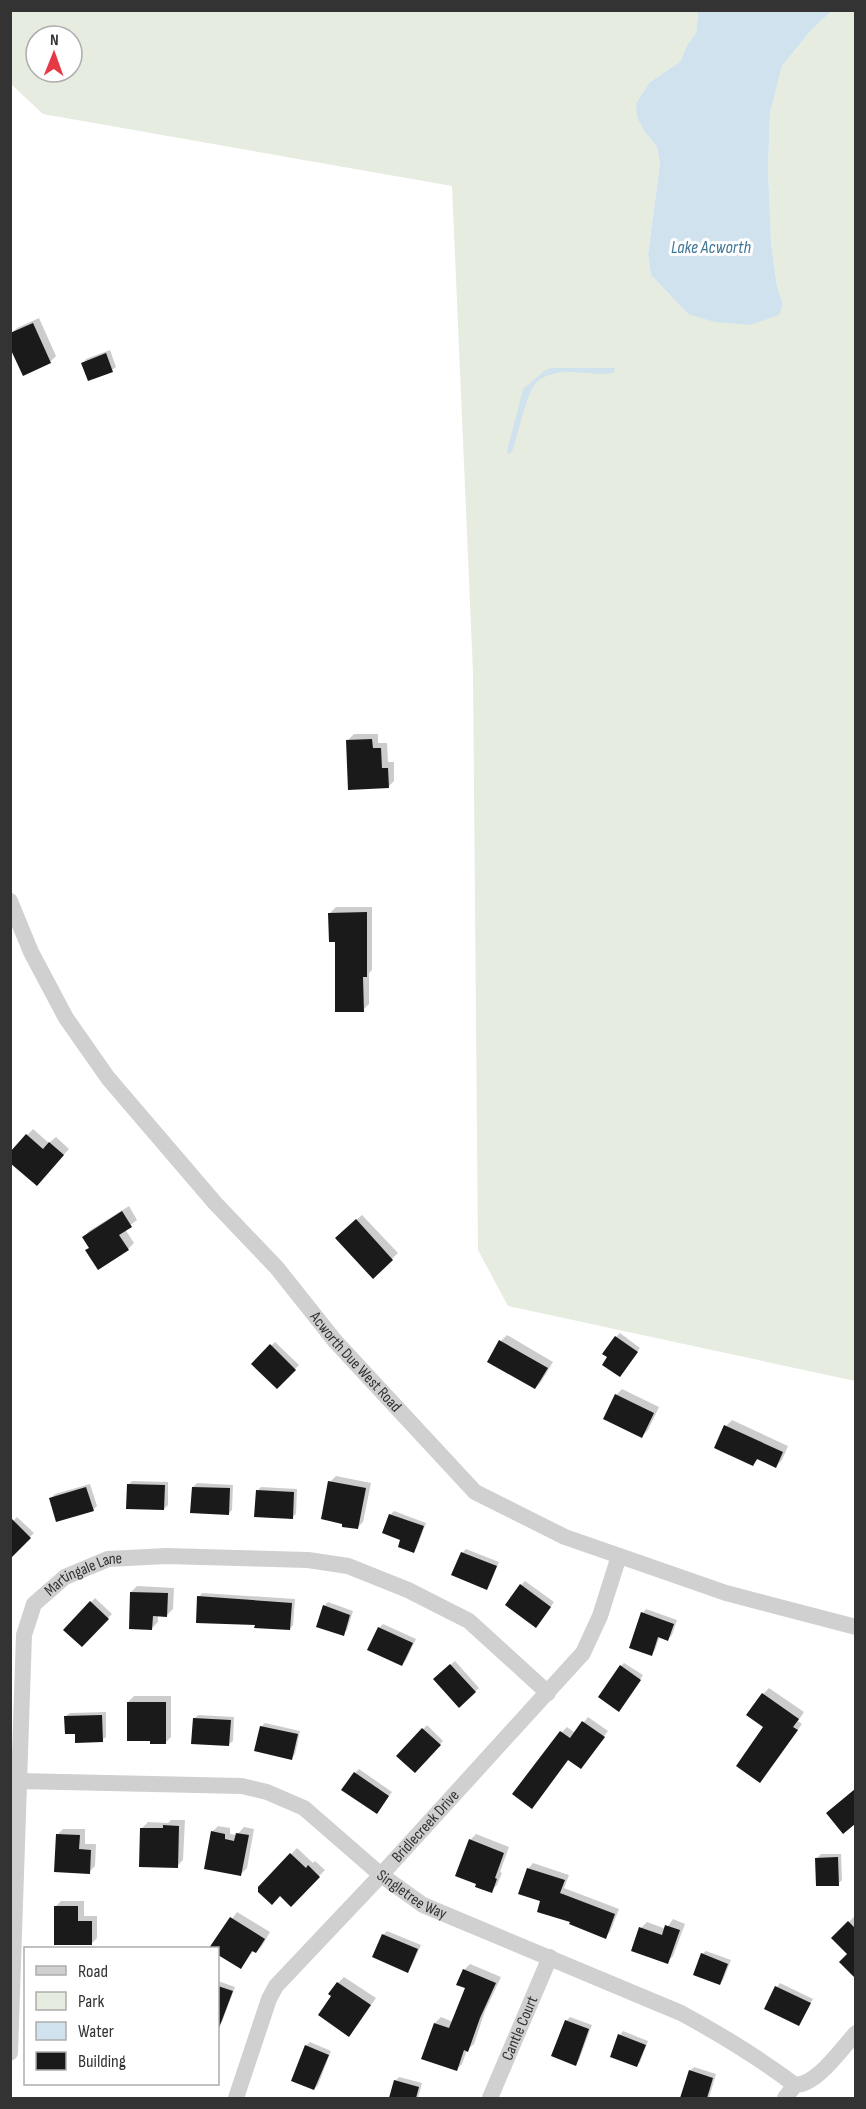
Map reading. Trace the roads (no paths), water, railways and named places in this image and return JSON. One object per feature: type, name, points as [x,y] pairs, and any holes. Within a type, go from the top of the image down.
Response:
[{"type":"street","name":"Acworth Due West Road","points":[[10,901],[31,952],[61,1008],[108,1078],[215,1203],[277,1269],[335,1341],[475,1491],[564,1537],[726,1593],[855,1627]]},
{"type":"street","name":"Martingale Lane","points":[[10,2053],[24,1635],[34,1604],[65,1577],[108,1559],[166,1556],[308,1560],[348,1566],[408,1590],[469,1621],[548,1693]]},
{"type":"street","name":"Bridlecreek Drive","points":[[237,2098],[269,1999],[276,1986],[381,1875],[583,1653],[600,1616],[619,1556]]},
{"type":"street","name":"Singletree Way","points":[[18,1781],[242,1786],[267,1792],[304,1808],[381,1875],[423,1905],[681,2013],[714,2031],[779,2073],[790,2092]]},
{"type":"street","name":"Cantle Court","points":[[490,2098],[549,1957]]},
{"type":"street","points":[[790,2092],[817,2076],[855,2032]]},
{"type":"water","name":"Lake Acworth","points":[[696,11],[832,11],[812,29],[782,66],[770,113],[768,168],[771,242],[777,286],[783,304],[779,315],[750,325],[715,322],[688,314],[651,275],[648,254],[660,163],[657,147],[637,117],[636,104],[650,82],[680,62],[687,45],[696,33],[698,15]]},
{"type":"water","points":[[551,368],[615,368],[614,373],[564,372],[543,377],[529,395],[512,452],[508,454],[523,389],[544,371]]}]
